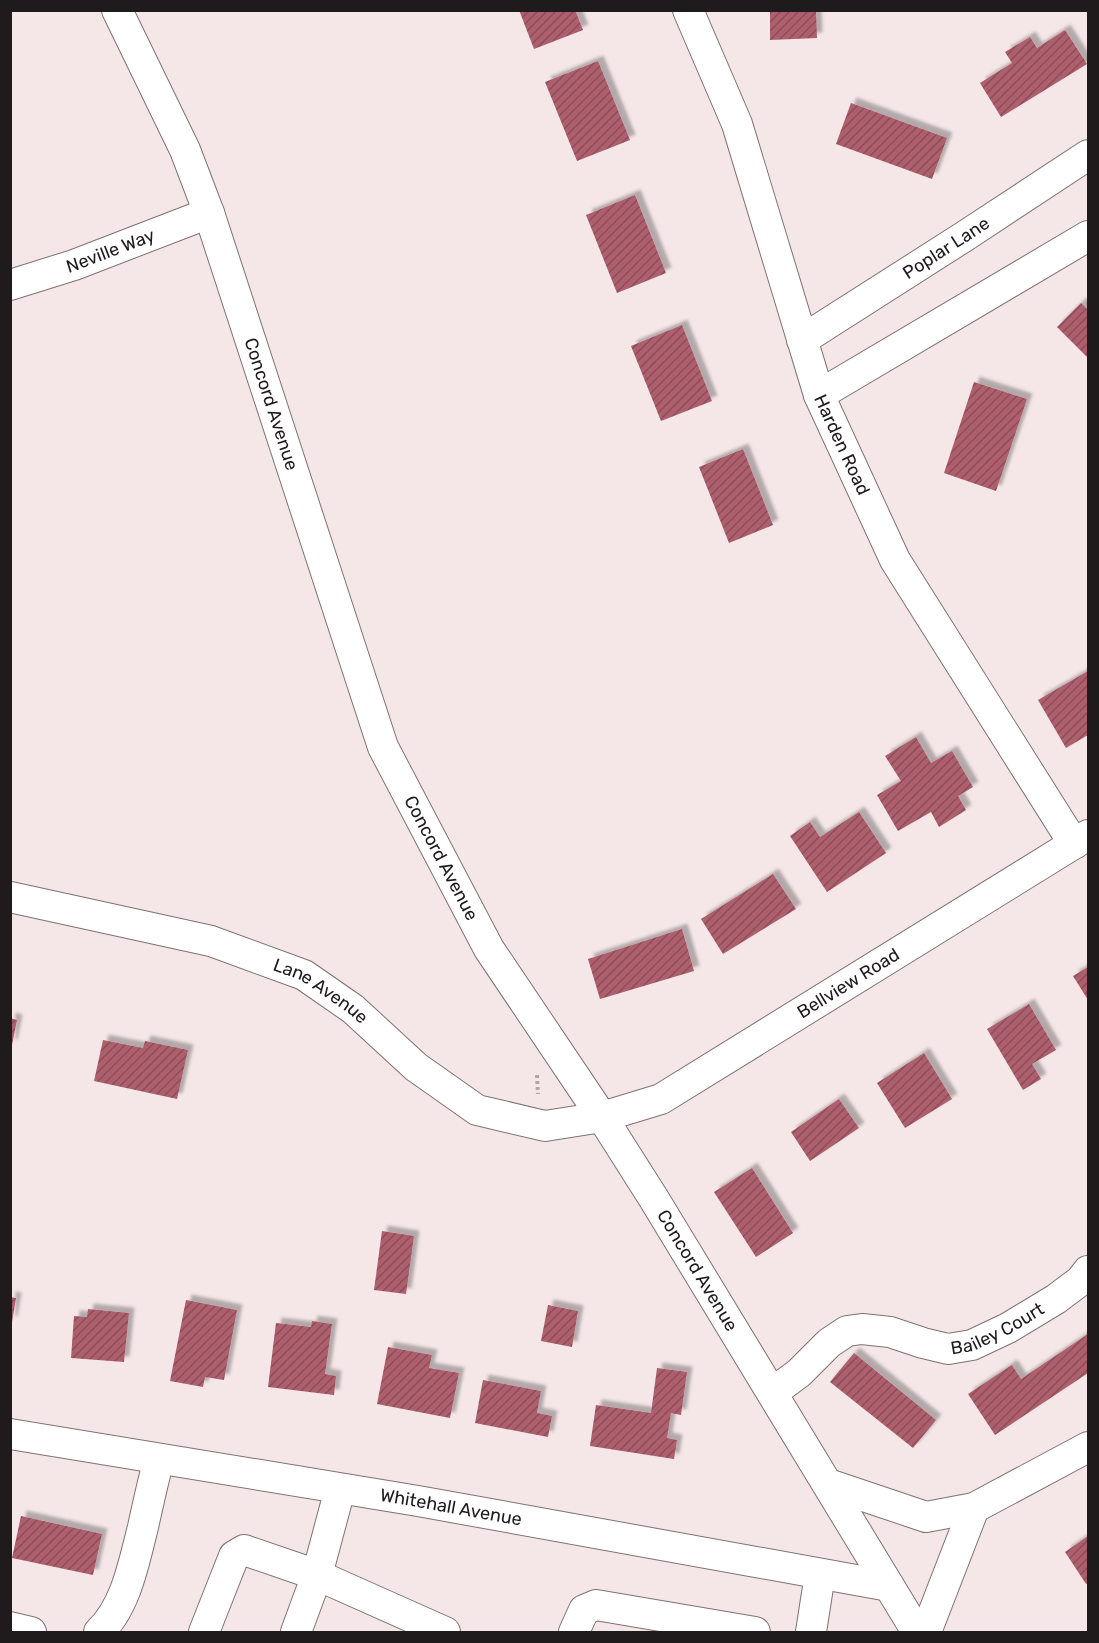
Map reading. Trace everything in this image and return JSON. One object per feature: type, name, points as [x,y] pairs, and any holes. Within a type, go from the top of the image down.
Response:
[{"type":"street","name":"Concord Avenue","points":[[117,10],[184,150],[209,213],[383,747],[489,949],[654,1199],[917,1632]]},
{"type":"street","name":"Harden Road","points":[[688,10],[737,124],[819,395],[894,560],[1081,839]]},
{"type":"street","name":"Poplar Lane","points":[[802,340],[1089,155]]},
{"type":"street","name":"Neville Way","points":[[10,285],[74,265],[209,213]]},
{"type":"street","points":[[819,395],[1089,236]]},
{"type":"street","name":"Bellview Road","points":[[602,1117],[661,1099],[1081,839]]},
{"type":"street","name":"Lane Avenue","points":[[10,897],[211,941],[304,975],[353,1009],[416,1067],[477,1110],[545,1126],[602,1117]]},
{"type":"street","name":"Bailey Court","points":[[772,1393],[847,1331],[862,1329],[890,1332],[948,1349],[972,1345],[1008,1328],[1056,1299],[1080,1281],[1089,1270]]},
{"type":"street","name":"Whitehall Avenue","points":[[10,1434],[340,1489],[889,1586]]},
{"type":"street","points":[[828,1484],[926,1517],[974,1508],[1089,1448]]},
{"type":"street","points":[[99,1632],[116,1610],[132,1572],[159,1459]]},
{"type":"street","points":[[296,1632],[317,1575],[340,1489]]},
{"type":"street","points":[[927,1632],[974,1508]]},
{"type":"street","points":[[204,1632],[234,1556],[244,1550],[317,1575],[445,1632]]},
{"type":"street","points":[[811,1632],[820,1574]]},
{"type":"street","points":[[574,1632],[584,1610],[596,1605],[676,1626],[755,1632]]},
{"type":"street","points":[[10,1627],[31,1632]]},
{"type":"path","points":[[536,1066],[538,1095]]},
{"type":"building","points":[[519,10],[575,10],[583,30],[534,49]]},
{"type":"building","points":[[770,10],[816,10],[817,38],[770,40]]},
{"type":"building","points":[[1065,30],[1087,64],[1001,117],[980,83],[1012,63],[1005,52],[1030,37],[1037,48]]},
{"type":"building","points":[[598,61],[630,140],[577,161],[545,82]]},
{"type":"building","points":[[851,103],[947,138],[932,179],[836,144]]},
{"type":"building","points":[[635,195],[666,273],[617,293],[586,215]]},
{"type":"building","points":[[1081,303],[1088,310],[1088,358],[1057,327]]},
{"type":"building","points":[[682,325],[712,401],[661,421],[631,346]]},
{"type":"building","points":[[974,382],[1027,399],[996,491],[944,473]]},
{"type":"building","points":[[743,449],[773,525],[729,543],[699,467]]},
{"type":"building","points":[[1088,671],[1088,735],[1066,748],[1038,700]]},
{"type":"building","points":[[916,737],[931,763],[952,751],[973,787],[958,796],[966,810],[939,827],[931,812],[898,831],[877,795],[901,781],[885,756]]},
{"type":"building","points":[[859,812],[886,853],[827,892],[790,836],[810,822],[820,837]]},
{"type":"building","points":[[773,874],[796,909],[723,954],[701,919]]},
{"type":"building","points":[[682,929],[694,971],[600,999],[588,959]]},
{"type":"building","points":[[1088,967],[1088,1000],[1073,976]]},
{"type":"building","points":[[1029,1004],[1056,1050],[1032,1064],[1041,1079],[1023,1090],[987,1029]]},
{"type":"building","points":[[10,1018],[17,1020],[12,1045],[10,1045]]},
{"type":"building","points":[[103,1040],[143,1048],[145,1041],[188,1050],[177,1099],[94,1081]]},
{"type":"building","points":[[924,1053],[952,1099],[905,1128],[877,1083]]},
{"type":"building","points":[[839,1099],[859,1128],[810,1161],[791,1132]]},
{"type":"building","points":[[752,1168],[793,1233],[756,1257],[714,1192]]},
{"type":"building","points":[[382,1231],[414,1236],[406,1294],[374,1290]]},
{"type":"building","points":[[10,1297],[16,1298],[12,1322],[10,1322]]},
{"type":"building","points":[[186,1300],[237,1310],[224,1380],[205,1377],[203,1387],[170,1381]]},
{"type":"building","points":[[548,1305],[578,1311],[572,1347],[541,1341]]},
{"type":"building","points":[[88,1309],[129,1313],[124,1362],[71,1358],[74,1316],[87,1317]]},
{"type":"building","points":[[312,1321],[332,1324],[325,1374],[336,1376],[334,1395],[268,1387],[276,1323],[311,1327]]},
{"type":"building","points":[[1088,1334],[1088,1373],[995,1435],[968,1394],[1012,1365],[1021,1379]]},
{"type":"building","points":[[388,1347],[432,1355],[429,1368],[459,1373],[450,1418],[377,1404]]},
{"type":"building","points":[[854,1353],[936,1420],[913,1448],[830,1382]]},
{"type":"building","points":[[657,1368],[687,1372],[681,1415],[671,1413],[667,1438],[677,1440],[674,1459],[590,1446],[596,1405],[651,1413]]},
{"type":"building","points":[[483,1380],[541,1391],[537,1413],[552,1416],[548,1437],[475,1423]]},
{"type":"building","points":[[21,1516],[102,1534],[93,1575],[12,1558]]},
{"type":"building","points":[[1088,1536],[1088,1583],[1086,1584],[1065,1552]]}]
